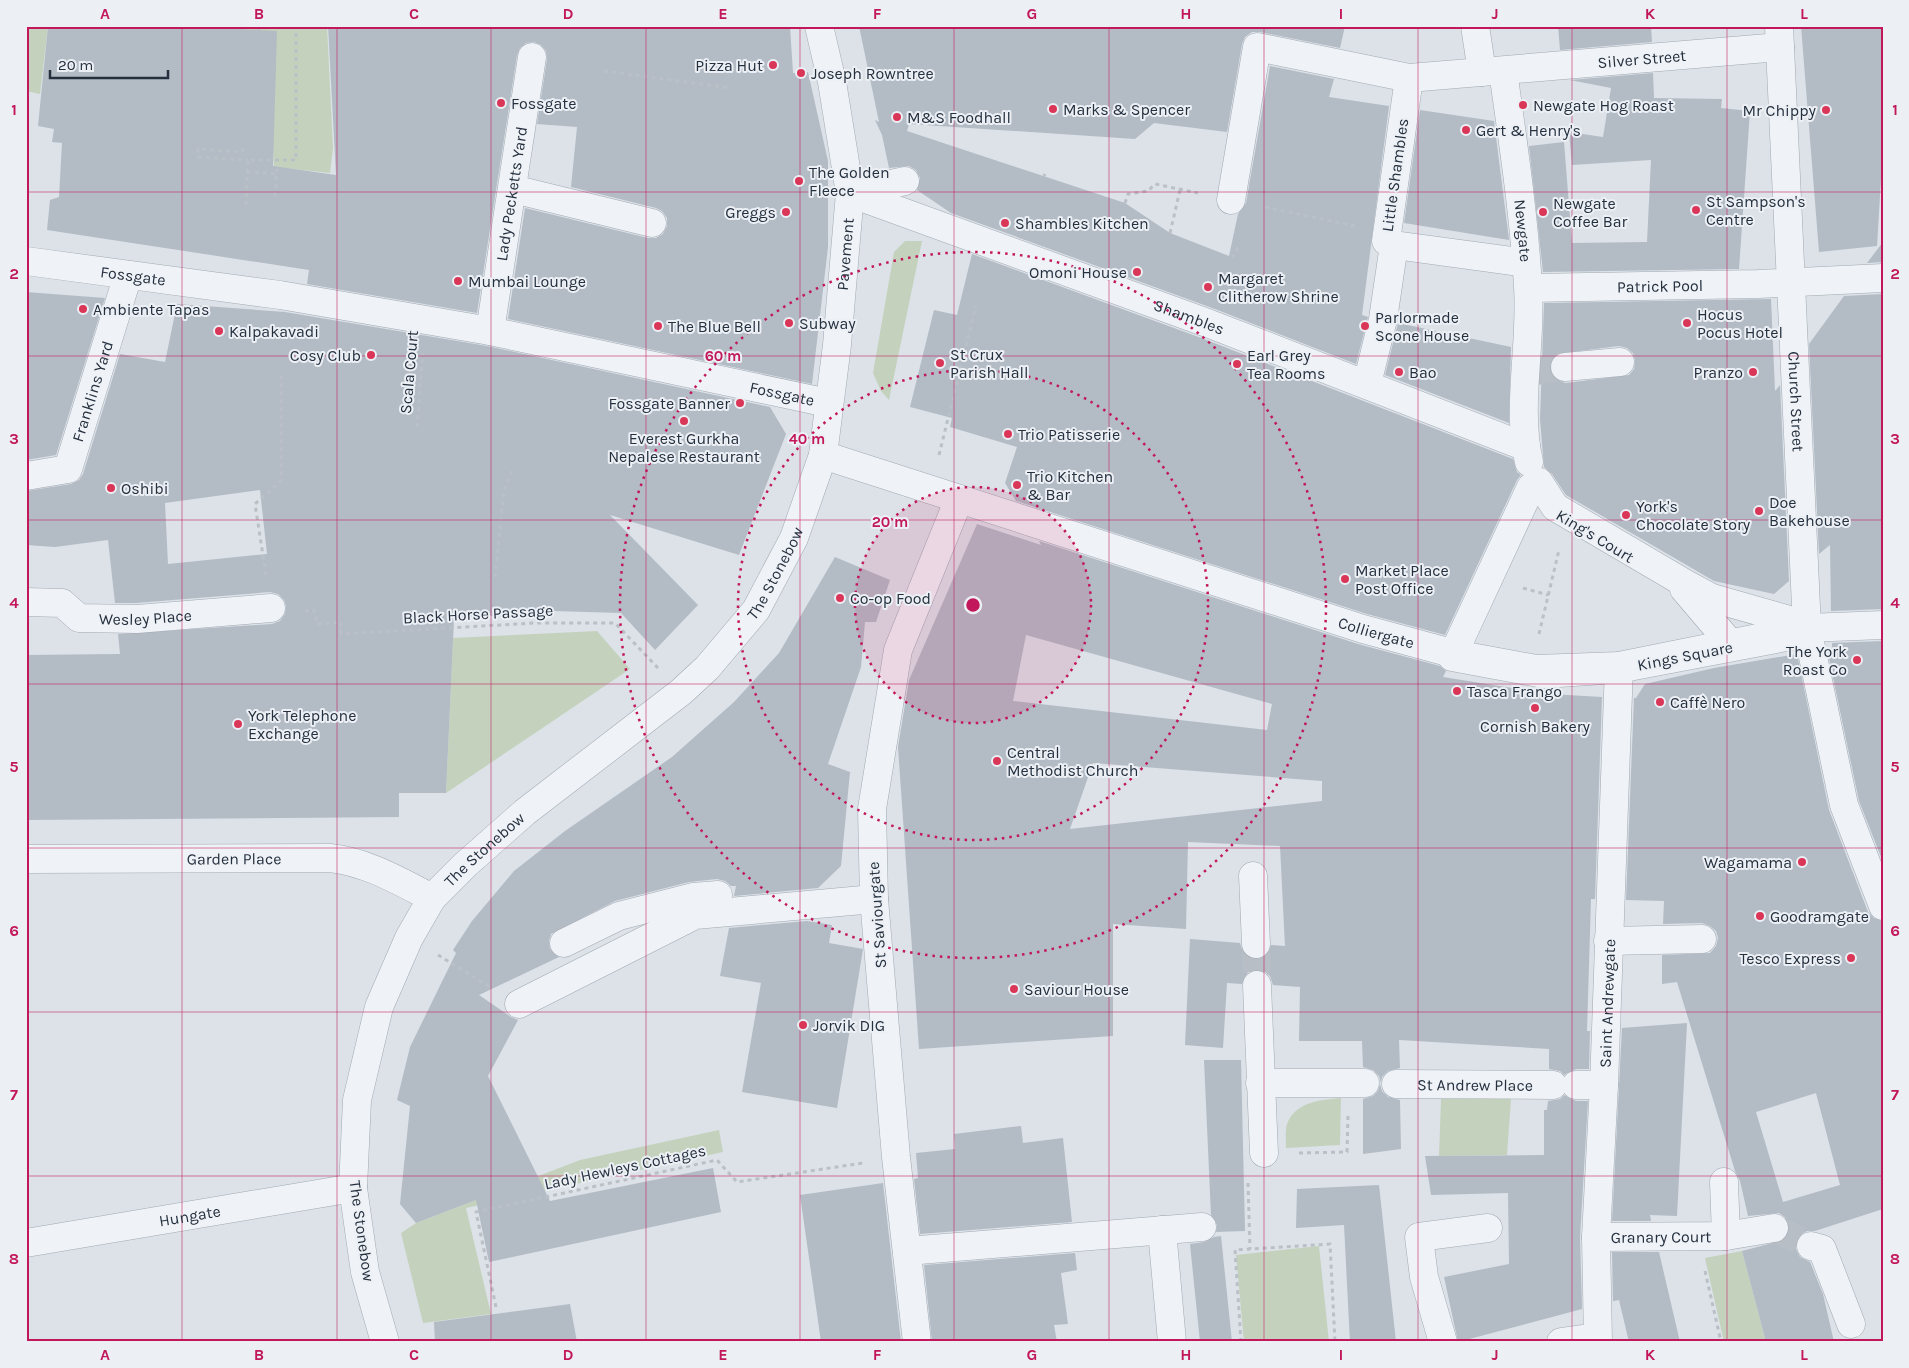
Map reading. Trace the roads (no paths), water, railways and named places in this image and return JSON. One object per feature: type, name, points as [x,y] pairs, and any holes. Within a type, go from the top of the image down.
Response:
[{"type":"street","name":"Pavement","points":[[819,26],[832,82],[850,193],[837,345],[822,455]]},
{"type":"street","name":"Newgate","points":[[1475,26],[1493,72],[1527,276],[1529,378]]},
{"type":"street","name":"Silver Street","points":[[1231,200],[1257,47],[1409,78],[1493,72],[1780,36]]},
{"type":"street","name":"Church Street","points":[[1780,36],[1792,282],[1804,628]]},
{"type":"street","name":"Lady Pecketts Yard","points":[[490,331],[532,58]]},
{"type":"street","name":"Little Shambles","points":[[1367,384],[1383,319],[1394,245],[1386,241],[1409,78]]},
{"type":"street","points":[[850,193],[905,180]]},
{"type":"street","points":[[512,189],[652,223]]},
{"type":"street","name":"Shambles","points":[[850,193],[1210,324],[1526,446]]},
{"type":"street","name":"Patrick Pool","points":[[1394,245],[1527,276],[1792,282],[1883,278]]},
{"type":"street","name":"Fossgate","points":[[26,261],[280,295],[490,331],[828,403]]},
{"type":"street","name":"Franklins Yard","points":[[26,476],[68,469],[128,274]]},
{"type":"street","points":[[1565,367],[1620,362]]},
{"type":"street","name":"King's Court","points":[[1529,378],[1526,446],[1535,485],[1552,511],[1686,590],[1730,643]]},
{"type":"street","name":"Colliergate","points":[[822,455],[1363,629],[1454,654],[1544,671],[1618,668],[1804,628]]},
{"type":"street","name":"The Stonebow","points":[[385,1342],[364,1272],[353,1188],[357,1100],[379,1007],[409,938],[432,898],[525,812],[681,692],[707,668],[756,610],[794,538],[822,455]]},
{"type":"street","points":[[1454,654],[1514,521],[1531,487],[1539,482],[1555,507],[1695,589],[1712,598],[1800,622],[1804,628],[1844,806],[1883,906]]},
{"type":"street","name":"St Saviourgate","points":[[917,1342],[896,1157],[874,891],[872,809],[898,650],[959,500]]},
{"type":"street","name":"Wesley Place","points":[[26,602],[62,603],[79,618],[137,619],[271,608]]},
{"type":"street","points":[[1804,628],[1883,625]]},
{"type":"street","name":"Kings Square","points":[[1454,654],[1452,657],[1544,674],[1618,668],[1802,634],[1804,628]]},
{"type":"street","name":"Saint Andrewgate","points":[[1597,1339],[1596,1237],[1604,1084],[1618,668]]},
{"type":"street","name":"Garden Place","points":[[26,859],[330,858],[349,860],[379,871],[432,898]]},
{"type":"street","points":[[1253,876],[1256,944]]},
{"type":"street","points":[[564,942],[620,916],[693,897],[814,886],[874,891]]},
{"type":"street","points":[[520,1004],[695,915],[874,891]]},
{"type":"street","points":[[1608,941],[1702,939]]},
{"type":"street","points":[[1257,985],[1264,1153]]},
{"type":"street","points":[[1260,1083],[1358,1083]]},
{"type":"street","name":"St Andrew Place","points":[[1396,1084],[1604,1084]]},
{"type":"street","name":"Granary Court","points":[[1724,1182],[1726,1236]]},
{"type":"street","name":"Hungate","points":[[26,1242],[353,1188]]},
{"type":"street","points":[[907,1251],[1202,1227]]},
{"type":"street","points":[[1443,1342],[1424,1277],[1419,1237],[1488,1228]]},
{"type":"street","name":"Granary Court","points":[[1596,1237],[1726,1236],[1774,1228]]},
{"type":"street","points":[[1162,1230],[1172,1342]]},
{"type":"street","points":[[1812,1246],[1822,1249],[1851,1324]]},
{"type":"street","points":[[1561,1342],[1597,1339]]},
{"type":"tunnel","points":[[1535,371],[1565,367]]},
{"type":"tunnel","points":[[1256,944],[1257,985]]},
{"type":"tunnel","points":[[1774,1228],[1811,1246]]},
{"type":"place","name":"Pizza Hut","points":[[773,65]]},
{"type":"place","name":"Joseph Rowntree","points":[[801,73]]},
{"type":"place","name":"Fossgate","points":[[501,103]]},
{"type":"place","name":"Newgate Hog Roast","points":[[1523,105]]},
{"type":"place","name":"Marks & Spencer","points":[[1053,109]]},
{"type":"place","name":"Mr Chippy","points":[[1826,110]]},
{"type":"place","name":"M&S Foodhall","points":[[897,117]]},
{"type":"place","name":"Gert & Henry's","points":[[1466,130]]},
{"type":"place","name":"The Golden Fleece","points":[[799,181]]},
{"type":"place","name":"St Sampson's Centre","points":[[1696,210]]},
{"type":"place","name":"Greggs","points":[[786,212]]},
{"type":"place","name":"Newgate Coffee Bar","points":[[1543,212]]},
{"type":"place","name":"Shambles Kitchen","points":[[1005,223]]},
{"type":"place","name":"Omoni House","points":[[1137,272]]},
{"type":"place","name":"Mumbai Lounge","points":[[458,281]]},
{"type":"place","name":"Margaret Clitherow Shrine","points":[[1208,287]]},
{"type":"place","name":"Ambiente Tapas","points":[[83,309]]},
{"type":"place","name":"Subway","points":[[789,323]]},
{"type":"place","name":"Hocus Pocus Hotel","points":[[1687,323]]},
{"type":"place","name":"The Blue Bell","points":[[658,326]]},
{"type":"place","name":"Parlormade Scone House","points":[[1365,326]]},
{"type":"place","name":"Kalpakavadi","points":[[219,331]]},
{"type":"place","name":"Cosy Club","points":[[371,355]]},
{"type":"place","name":"St Crux Parish Hall","points":[[940,363]]},
{"type":"place","name":"Earl Grey Tea Rooms","points":[[1237,364]]},
{"type":"place","name":"Bao","points":[[1399,372]]},
{"type":"place","name":"Pranzo","points":[[1753,372]]},
{"type":"place","name":"Fossgate Banner","points":[[740,403]]},
{"type":"place","name":"Everest Gurkha Nepalese Restaurant","points":[[684,421]]},
{"type":"place","name":"Trio Patisserie","points":[[1008,434]]},
{"type":"place","name":"Trio Kitchen & Bar","points":[[1017,485]]},
{"type":"place","name":"Oshibi","points":[[111,488]]},
{"type":"place","name":"Doe Bakehouse","points":[[1759,511]]},
{"type":"place","name":"York's Chocolate Story","points":[[1626,515]]},
{"type":"place","name":"Market Place Post Office","points":[[1345,579]]},
{"type":"place","name":"Co-op Food","points":[[840,598]]},
{"type":"place","name":"The York Roast Co","points":[[1857,660]]},
{"type":"place","name":"Tasca Frango","points":[[1457,691]]},
{"type":"place","name":"Caffè Nero","points":[[1660,702]]},
{"type":"place","name":"Cornish Bakery","points":[[1535,708]]},
{"type":"place","name":"York Telephone Exchange","points":[[238,724]]},
{"type":"place","name":"Central Methodist Church","points":[[997,761]]},
{"type":"place","name":"Wagamama","points":[[1802,862]]},
{"type":"place","name":"Goodramgate","points":[[1760,916]]},
{"type":"place","name":"Tesco Express","points":[[1851,958]]},
{"type":"place","name":"Saviour House","points":[[1014,989]]},
{"type":"place","name":"Jorvik DIG","points":[[803,1025]]}]
